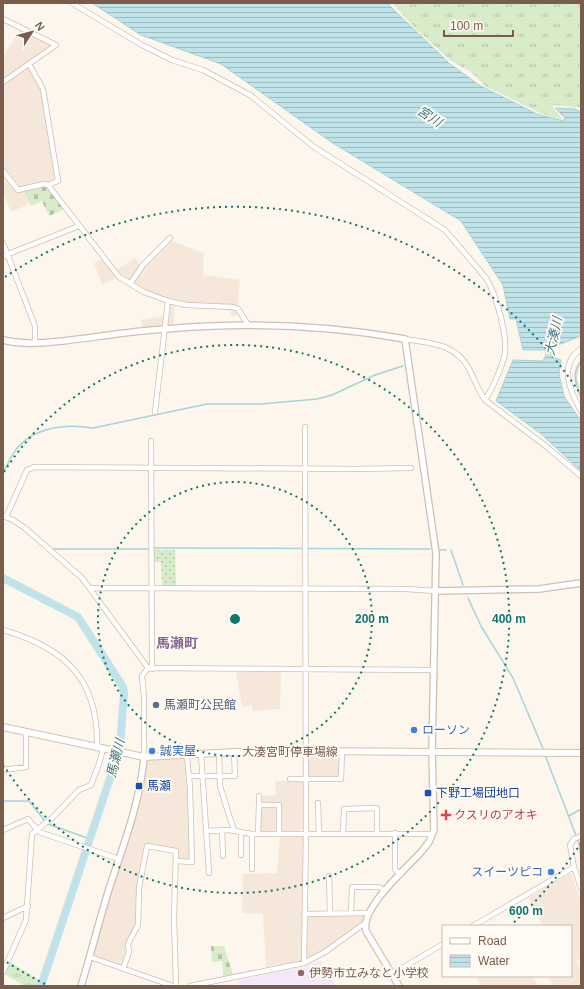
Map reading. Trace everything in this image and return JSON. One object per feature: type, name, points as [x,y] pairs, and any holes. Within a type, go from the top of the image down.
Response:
[{"type":"main road","name":"大湊宮町停車場線","points":[[3,727],[100,749],[144,757],[187,756],[234,752],[305,751],[581,754]]},
{"type":"street","points":[[72,3],[142,45],[172,60],[209,73],[250,95],[314,147],[445,230],[486,278],[498,304],[505,353],[491,391],[485,400]]},
{"type":"street","points":[[3,19],[56,45],[3,82]]},
{"type":"street","points":[[3,171],[18,190],[44,184],[48,185],[58,181],[43,89],[29,64]]},
{"type":"street","points":[[48,185],[119,277],[144,292],[168,301],[187,305],[233,307],[238,309],[249,326]]},
{"type":"street","points":[[5,255],[79,226]]},
{"type":"street","points":[[130,284],[143,265],[170,238]]},
{"type":"street","points":[[3,243],[5,255],[35,326],[35,343]]},
{"type":"street","points":[[155,412],[168,301]]},
{"type":"street","points":[[3,340],[27,344],[165,328],[249,326],[320,328],[364,332],[435,344],[453,349],[460,355],[485,400],[547,447],[581,476]]},
{"type":"street","points":[[399,986],[366,931],[365,923],[368,913],[385,891],[422,851],[432,834],[432,752],[436,591],[435,538],[426,492],[405,339]]},
{"type":"street","points":[[581,349],[573,356],[567,367],[568,382],[581,411]]},
{"type":"street","points":[[581,367],[579,379],[581,385]]},
{"type":"street","points":[[304,963],[306,833],[305,427]]},
{"type":"street","points":[[150,669],[152,588],[151,441]]},
{"type":"street","points":[[150,669],[82,578],[38,538],[13,520],[4,516],[27,470],[30,468],[152,467],[411,468]]},
{"type":"street","points":[[90,588],[406,589],[436,591],[539,589],[581,583]]},
{"type":"street","points":[[3,630],[21,635],[41,644],[58,655],[77,672],[89,692],[94,709],[100,749],[99,764],[91,785],[79,790],[46,823],[36,829],[32,834],[30,842],[28,906],[26,920],[3,972]]},
{"type":"street","points":[[81,986],[132,818],[143,776],[144,697],[142,676],[150,669],[434,670]]},
{"type":"street","points":[[3,770],[26,767],[26,733]]},
{"type":"street","points":[[189,776],[235,776],[234,752]]},
{"type":"street","points":[[290,779],[341,779],[342,752]]},
{"type":"street","points":[[219,753],[220,786],[234,831]]},
{"type":"street","points":[[201,754],[209,873]]},
{"type":"street","points":[[176,861],[192,862],[187,756]]},
{"type":"street","points":[[258,833],[259,796]]},
{"type":"street","points":[[318,803],[319,833]]},
{"type":"street","points":[[259,805],[279,805],[279,833]]},
{"type":"street","points":[[343,833],[344,809],[377,808],[377,833]]},
{"type":"street","points":[[3,830],[26,819],[29,820],[39,832],[119,859]]},
{"type":"street","points":[[222,831],[223,856]]},
{"type":"street","points":[[207,832],[234,831],[241,834],[432,834]]},
{"type":"street","points":[[241,834],[241,855]]},
{"type":"street","points":[[252,834],[252,869]]},
{"type":"street","points":[[395,834],[395,869],[400,875]]},
{"type":"street","points":[[580,836],[574,839],[570,845],[574,867],[581,888]]},
{"type":"street","points":[[123,969],[129,952],[128,944],[138,925],[139,888],[147,846],[176,851],[174,918],[176,986]]},
{"type":"street","points":[[476,925],[574,867]]},
{"type":"street","points":[[330,876],[330,913]]},
{"type":"street","points":[[351,913],[352,887],[380,887],[385,891]]},
{"type":"street","points":[[4,917],[28,906]]},
{"type":"street","points":[[304,914],[368,913]]},
{"type":"street","points":[[190,986],[304,963],[325,952],[365,923]]},
{"type":"street","points":[[392,974],[442,945]]},
{"type":"street","points":[[90,957],[173,986]]},
{"type":"shaded area","points":[[22,27],[57,45],[31,64],[45,88],[59,182],[25,197],[29,204],[11,212],[5,197],[3,198],[3,57]]},
{"type":"shaded area","points":[[167,239],[204,253],[203,275],[240,280],[237,316],[230,316],[231,309],[175,305],[173,326],[143,329],[141,320],[164,316],[165,302],[142,293],[117,278],[102,284],[94,263],[105,257],[116,270],[135,258],[140,265]]},
{"type":"shaded area","points":[[236,672],[281,672],[280,709],[253,711],[252,705],[242,707]]},
{"type":"shaded area","points":[[307,754],[340,754],[340,777],[307,777]]},
{"type":"shaded area","points":[[187,756],[192,862],[176,861],[176,851],[147,846],[139,888],[136,932],[123,969],[90,957],[119,859],[144,757]]},
{"type":"shaded area","points":[[275,781],[303,781],[303,830],[281,832],[282,803],[261,803],[261,796],[276,795]]},
{"type":"shaded area","points":[[259,805],[279,805],[279,833],[258,833]]},
{"type":"shaded area","points":[[304,835],[302,961],[266,967],[263,914],[242,913],[243,874],[277,873],[280,836]]},
{"type":"shaded area","points":[[571,873],[581,902],[581,958],[576,961],[581,971],[581,986],[554,986],[547,977],[572,977],[572,925],[542,925],[528,898]]},
{"type":"shaded area","points":[[306,915],[364,915],[362,923],[324,951],[306,960]]},
{"type":"shaded area","name":"伊勢市立みなと小学校","points":[[320,960],[336,986],[239,986],[238,980],[308,966]]},
{"type":"shaded area","points":[[476,977],[533,977],[539,986],[481,986]]},
{"type":"green space","points":[[392,3],[581,3],[581,108],[554,105],[553,108],[562,118],[561,120],[540,113],[485,86],[471,72],[451,61],[416,29]]},
{"type":"green space","points":[[44,185],[47,186],[65,209],[49,216],[42,201],[31,206],[23,191]]},
{"type":"green space","points":[[152,550],[175,550],[176,587],[162,587],[161,562],[152,562]]},
{"type":"green space","points":[[211,946],[224,946],[233,975],[223,977],[222,961],[212,962]]},
{"type":"green space","points":[[10,962],[39,980],[37,986],[25,986],[4,974]]},
{"type":"water","points":[[92,3],[387,3],[449,63],[479,85],[537,114],[563,121],[565,118],[555,108],[575,109],[581,112],[581,336],[558,345],[553,350],[555,358],[561,360],[559,374],[564,396],[581,421],[581,471],[540,433],[496,401],[513,360],[543,361],[546,355],[545,350],[523,350],[516,319],[510,319],[503,285],[461,221],[331,142],[221,64],[141,35]]},
{"type":"waterway","points":[[581,361],[575,375],[576,384],[581,398]]},
{"type":"waterway","points":[[3,473],[12,455],[19,446],[26,439],[44,430],[73,426],[93,428],[207,404],[261,404],[317,399],[332,395],[375,375],[403,366]]},
{"type":"waterway","points":[[153,548],[430,549]]},
{"type":"waterway","points":[[53,549],[150,549]]},
{"type":"waterway","points":[[440,550],[446,550]]},
{"type":"waterway","points":[[451,550],[463,585]]},
{"type":"waterway","name":"馬瀬川","points":[[3,578],[78,617],[123,687],[124,693],[120,748],[41,986]]},
{"type":"waterway","points":[[468,598],[481,626],[513,678],[544,751]]},
{"type":"waterway","points":[[545,755],[579,843],[581,860]]},
{"type":"waterway","points":[[3,801],[29,801],[45,821]]},
{"type":"waterway","points":[[569,816],[581,809]]},
{"type":"waterway","points":[[48,824],[90,839]]},
{"type":"place","name":"馬瀬町公民館","points":[[156,705]]},
{"type":"place","name":"ローソン","points":[[414,730]]},
{"type":"place","name":"誠実屋","points":[[152,751]]},
{"type":"place","name":"馬瀬","points":[[139,786]]},
{"type":"place","name":"下野工場団地口","points":[[428,793]]},
{"type":"place","name":"クスリのアオキ","points":[[446,815]]},
{"type":"place","name":"スイーツピコ","points":[[551,872]]},
{"type":"place","name":"伊勢市立みなと小学校","points":[[301,973]]},
{"type":"district","name":"馬瀬町","points":[[177,643]]},
{"type":"water label","name":"宮川","points":[[430,116]]},
{"type":"water label","name":"大湊川","points":[[553,336]]}]
